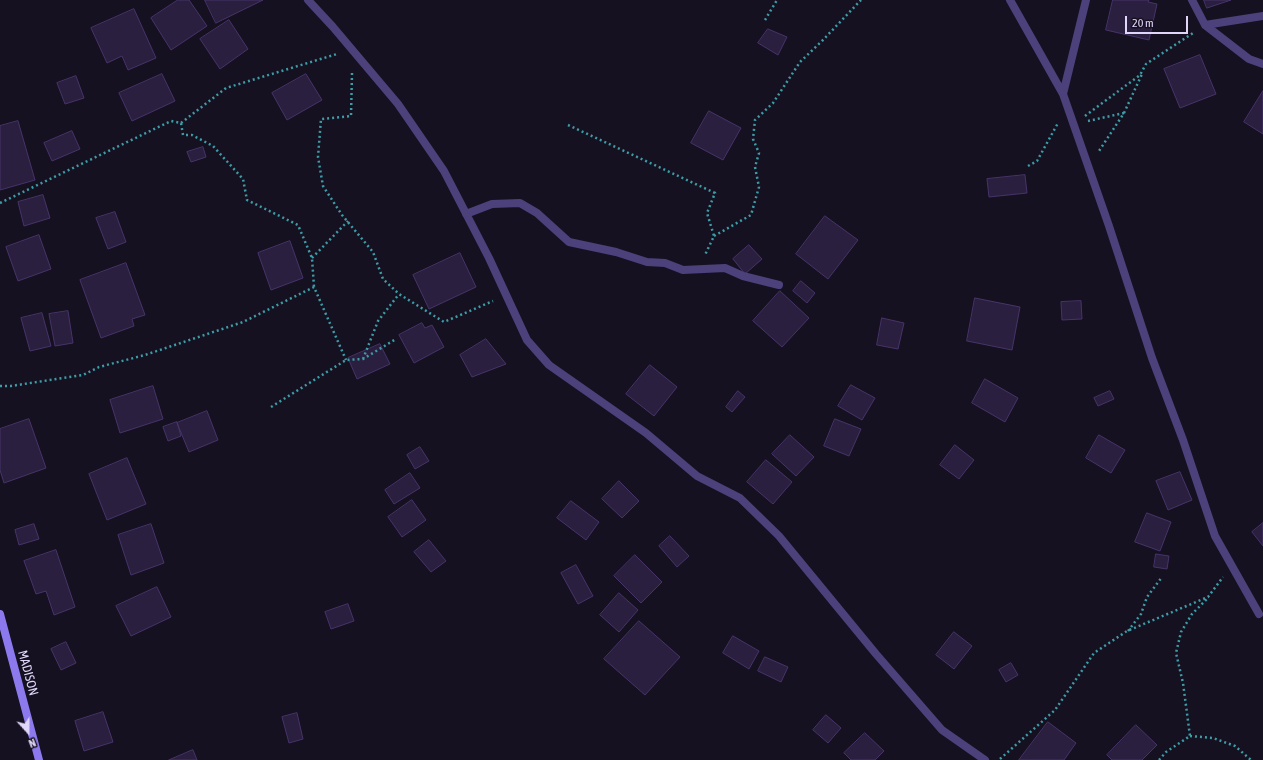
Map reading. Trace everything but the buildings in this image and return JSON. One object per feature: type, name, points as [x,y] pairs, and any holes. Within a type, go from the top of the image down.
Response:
[{"type":"street","points":[[308,0],[398,104],[440,164],[506,295],[526,340],[549,365],[646,433],[696,476],[740,498],[779,536],[876,654],[942,730],[985,760]]},
{"type":"street","points":[[1010,0],[1063,94],[1109,226],[1152,358],[1183,440],[1215,536],[1259,614]]},
{"type":"street","points":[[1063,94],[1086,0]]},
{"type":"street","points":[[1192,0],[1205,25],[1249,59],[1263,64]]},
{"type":"street","points":[[1205,25],[1263,16]]},
{"type":"street","points":[[466,214],[492,204],[520,203],[536,213],[569,242],[616,252],[647,262],[665,263],[683,270],[725,268],[743,276],[779,285]]},
{"type":"street","name":"MADISON","points":[[0,614],[39,760]]},
{"type":"path","points":[[765,20],[777,0]]},
{"type":"path","points":[[698,269],[714,236],[751,215],[759,187],[755,167],[759,153],[753,139],[755,120],[773,103],[800,62],[861,0]]},
{"type":"path","points":[[1074,124],[1140,75],[1146,64],[1205,25]]},
{"type":"path","points":[[0,203],[171,121],[180,123],[226,88],[352,50],[351,116],[321,120],[318,157],[323,186],[348,221],[373,252],[383,279],[398,294],[444,322],[506,295]]},
{"type":"path","points":[[1107,140],[1124,113],[1146,64]]},
{"type":"path","points":[[1028,166],[1037,161],[1067,105]]},
{"type":"path","points":[[1074,124],[1124,113]]},
{"type":"path","points":[[180,123],[183,135],[192,135],[213,146],[243,178],[247,200],[298,225],[312,258],[314,287],[346,360]]},
{"type":"path","points":[[568,125],[715,193],[707,213],[714,236]]},
{"type":"path","points":[[312,258],[348,221]]},
{"type":"path","points":[[0,386],[11,386],[83,375],[99,367],[145,354],[243,322],[314,287]]},
{"type":"path","points":[[363,359],[378,321],[398,294]]},
{"type":"path","points":[[271,407],[346,360],[363,359],[396,339]]},
{"type":"path","points":[[1190,736],[1183,682],[1176,653],[1181,632],[1192,614],[1208,597],[1231,566]]},
{"type":"path","points":[[1127,631],[1141,614],[1147,597],[1162,577]]},
{"type":"path","points":[[999,760],[1055,710],[1094,653],[1127,631],[1208,597]]},
{"type":"path","points":[[1159,760],[1166,752],[1190,736],[1213,738],[1235,746],[1251,760]]}]
